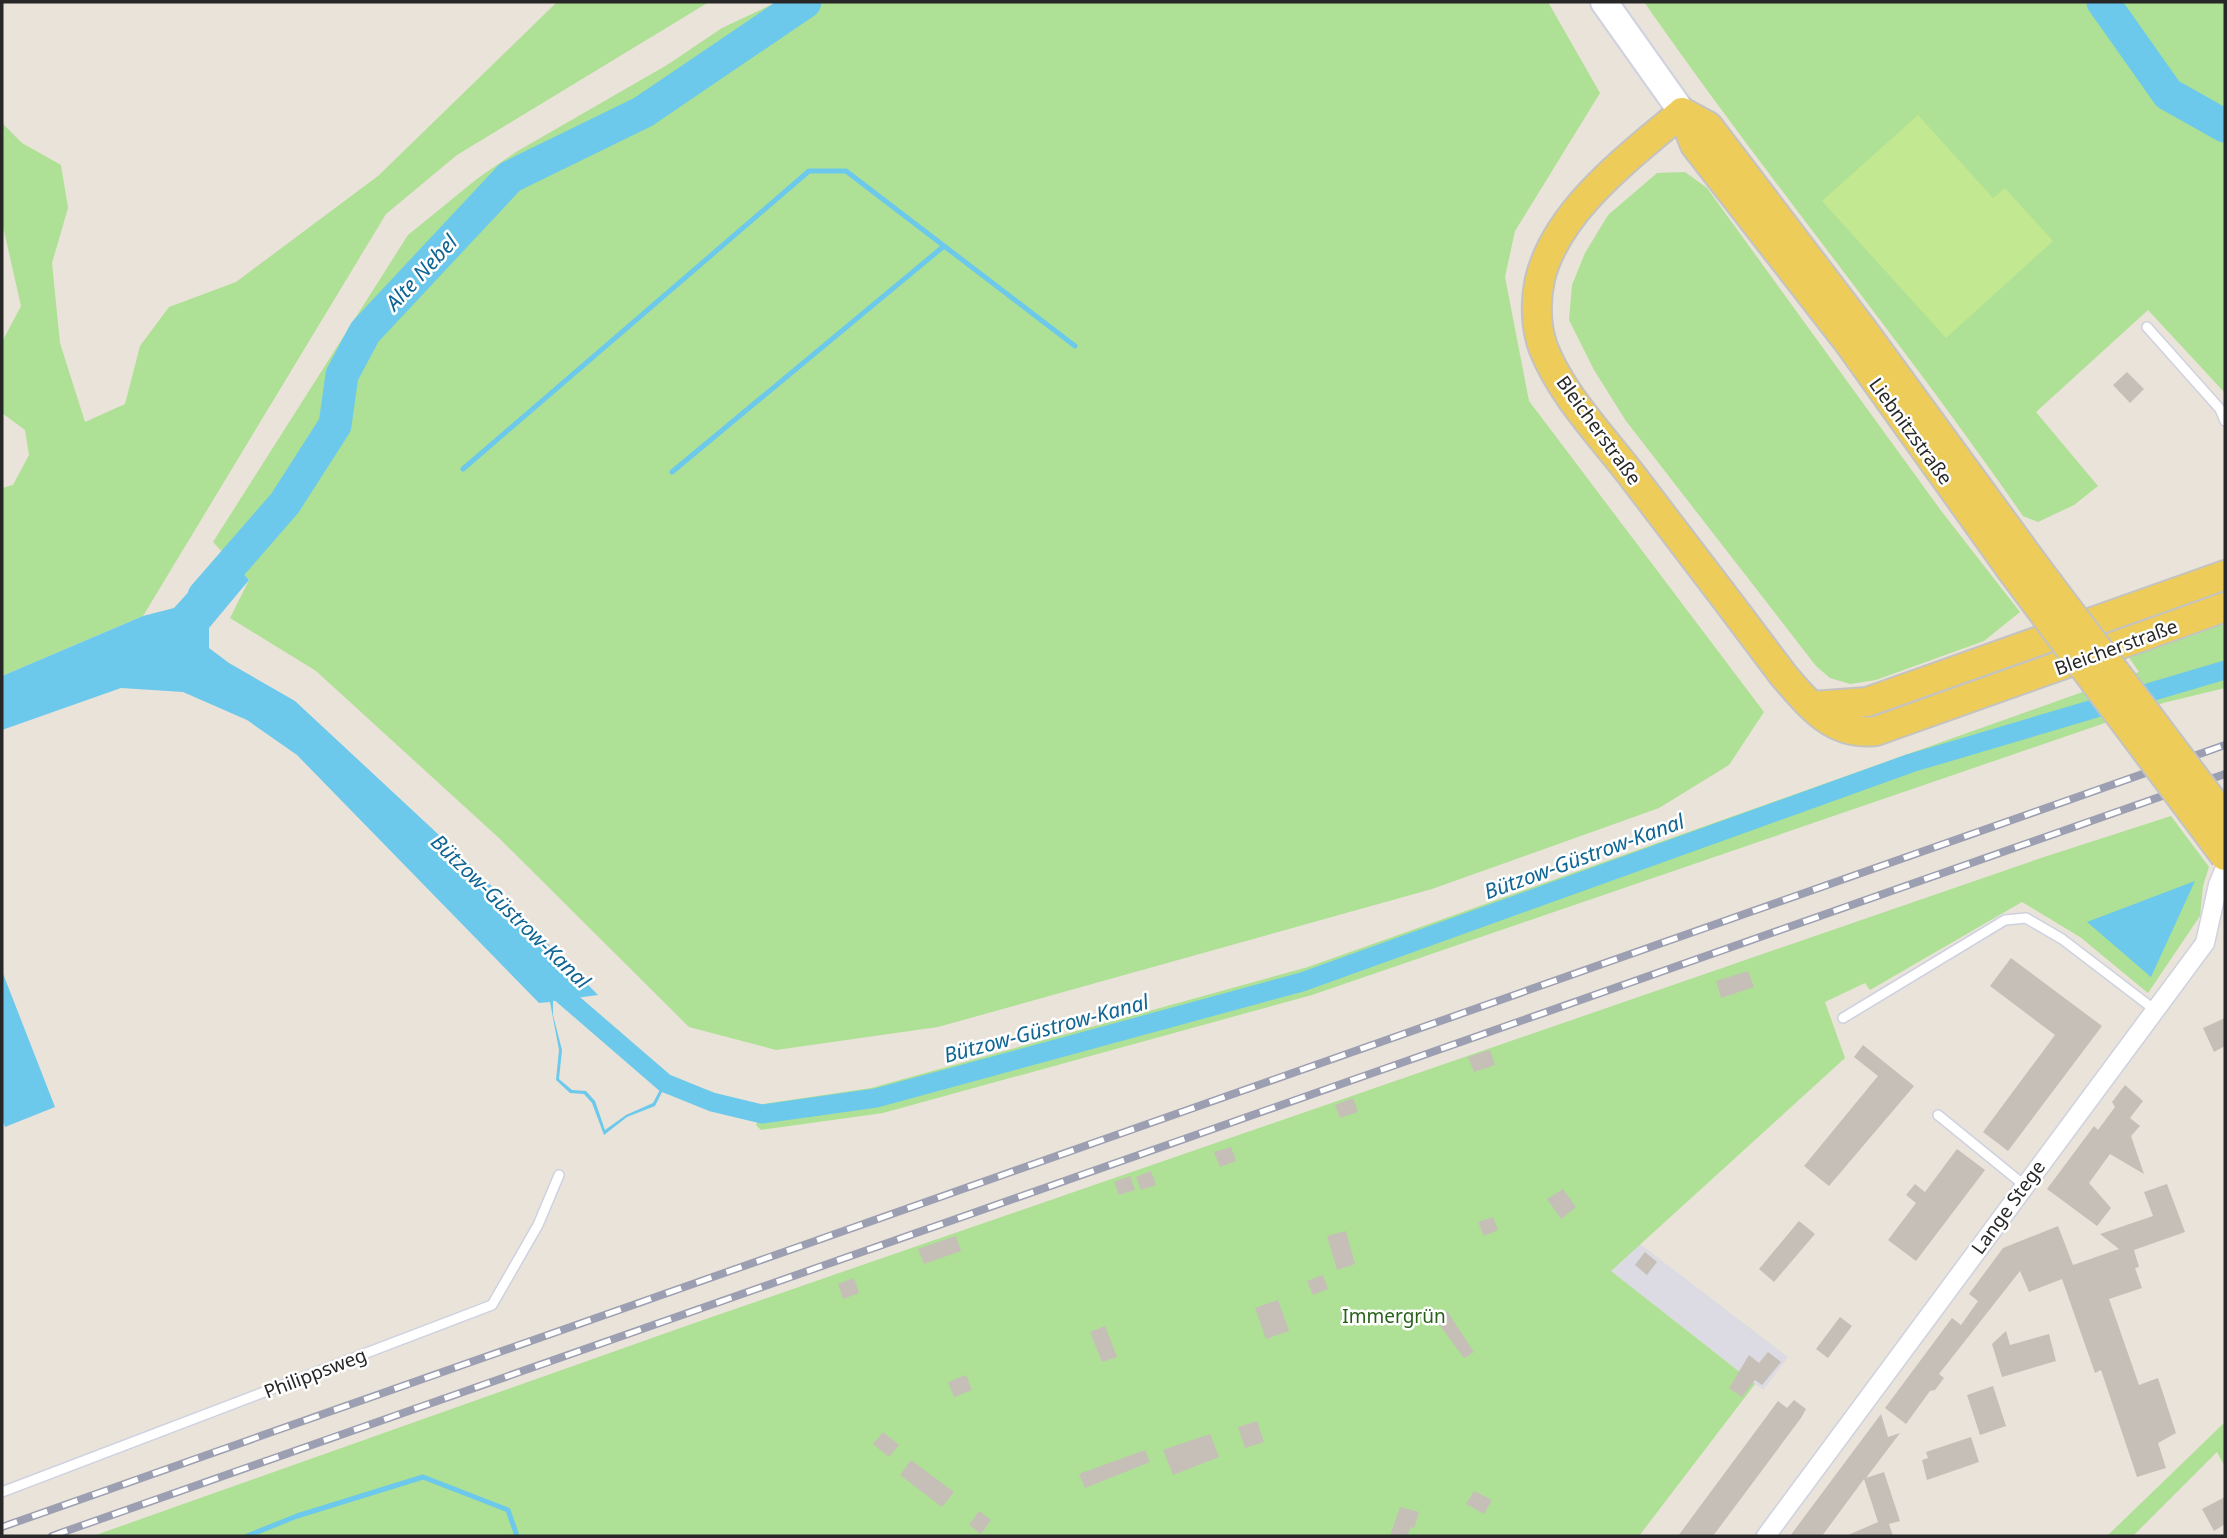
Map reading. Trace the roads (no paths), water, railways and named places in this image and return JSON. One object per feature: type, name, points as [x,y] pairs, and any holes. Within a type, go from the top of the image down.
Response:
[{"type":"main road","name":"Liebnitzstraße","points":[[1604,2],[1682,112],[1695,145],[2022,567],[2225,818]]},
{"type":"main road","name":"Bleicherstraße","points":[[1682,112],[1612,175],[1579,209],[1556,241],[1541,277],[1535,307],[1537,325],[1544,348],[1577,404],[1784,676],[1812,706],[1841,728],[1856,733],[1876,731],[2225,607]]},
{"type":"main road","name":"Liebnitzstraße","points":[[2022,567],[2225,856]]},
{"type":"main road","name":"Bleicherstraße","points":[[1812,706],[1867,702],[2225,575]]},
{"type":"street","name":"Lange Stege","points":[[1766,1536],[2205,943],[2218,885],[2225,868]]},
{"type":"lane","points":[[2147,327],[2220,409],[2225,421]]},
{"type":"lane","points":[[1843,1018],[2006,920],[2026,918],[2062,939],[2155,1010]]},
{"type":"lane","points":[[1938,1115],[2024,1185]]},
{"type":"lane","name":"Philippsweg","points":[[2,1492],[492,1305],[538,1225],[559,1175]]},
{"type":"water","points":[[224,553],[249,580],[209,628],[209,648],[229,663],[295,701],[468,862],[598,995],[553,1001],[553,1015],[562,1050],[559,1079],[572,1090],[586,1091],[595,1101],[605,1130],[626,1115],[653,1103],[664,1082],[666,1084],[655,1106],[627,1117],[604,1135],[592,1103],[584,1094],[570,1093],[556,1080],[559,1050],[550,1002],[539,1003],[297,755],[247,720],[183,692],[121,688],[2,730],[2,676],[143,616],[174,608]]},
{"type":"water","points":[[2195,881],[2151,977],[2087,922]]},
{"type":"water","points":[[2,971],[55,1107],[5,1127],[2,1119]]},
{"type":"waterway","name":"Alte Nebel","points":[[204,596],[285,503],[335,425],[342,375],[365,332],[510,177],[643,112],[805,2]]},
{"type":"waterway","name":"Alte Nebel","points":[[2103,2],[2168,94],[2225,126]]},
{"type":"waterway","points":[[463,469],[809,171],[846,171],[1075,346]]},
{"type":"waterway","points":[[672,472],[944,246]]},
{"type":"waterway","name":"Bützow-Güstrow-Kanal","points":[[548,982],[665,1083],[712,1102],[762,1114],[876,1098],[1302,982],[1911,763],[2225,670]]},
{"type":"waterway","points":[[247,1536],[297,1516],[423,1477],[508,1510],[517,1536]]},
{"type":"railway","points":[[2,1527],[2225,745]]},
{"type":"railway","points":[[52,1536],[2225,774]]},
{"type":"park label","name":"Immergrün","points":[[1394,1316]]}]
